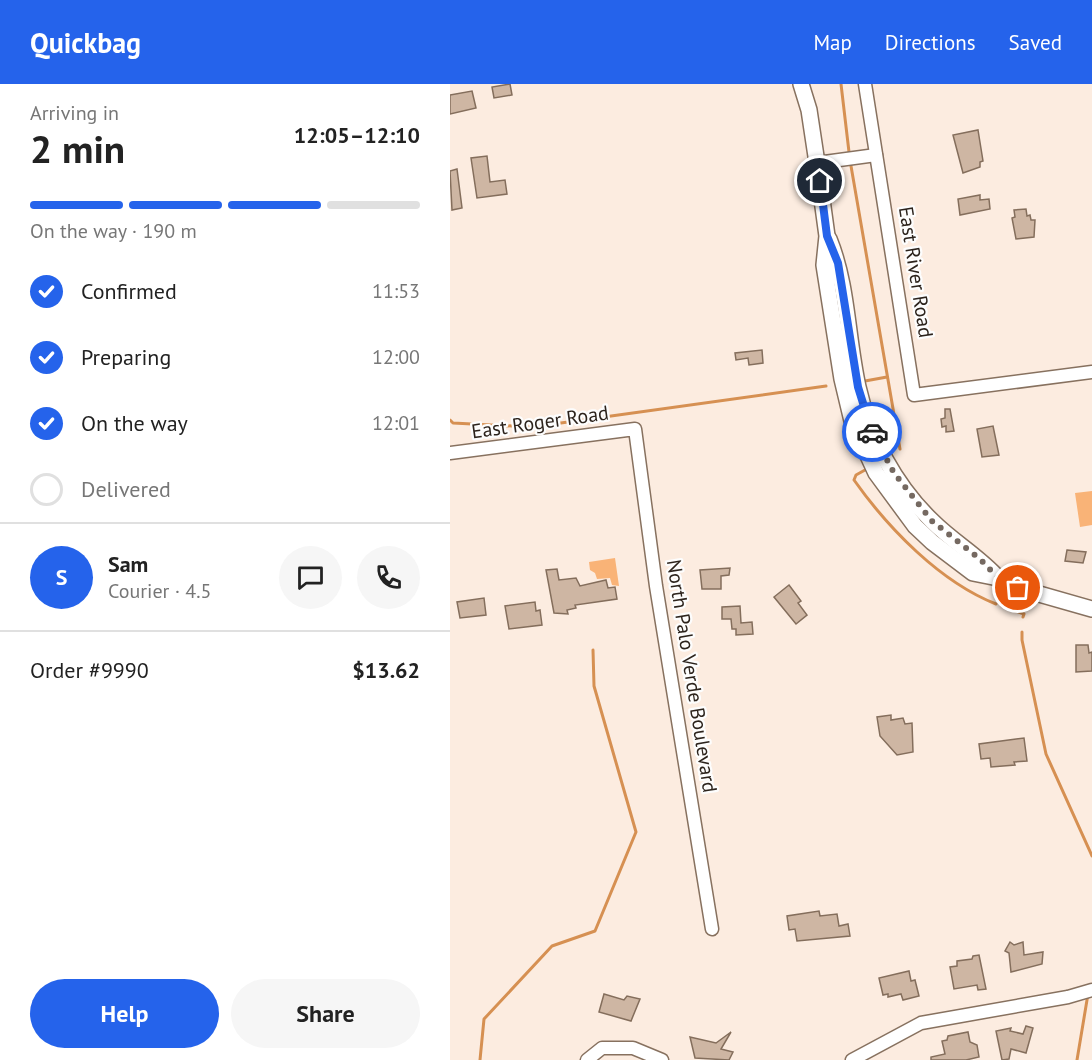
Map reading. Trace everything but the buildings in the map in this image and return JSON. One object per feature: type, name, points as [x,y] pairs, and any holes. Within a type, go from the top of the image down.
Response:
[{"type":"main road","points":[[801,84],[809,110],[817,163],[827,236],[824,265],[842,379],[852,421],[867,457],[893,499],[932,542],[973,573],[998,578],[1018,588],[1092,609]]},
{"type":"main road","points":[[809,110],[811,84]]},
{"type":"street","name":"East River Road","points":[[865,84],[914,395],[1092,372]]},
{"type":"street","points":[[817,163],[876,155]]},
{"type":"street","name":"East Roger Road","points":[[450,453],[635,429]]},
{"type":"street","name":"North Palo Verde Boulevard","points":[[635,429],[657,586],[712,929]]},
{"type":"street","points":[[852,1060],[921,1023],[1068,997],[1092,990]]},
{"type":"street","points":[[587,1060],[602,1048],[633,1048],[662,1060]]},
{"type":"shaded area","points":[[1092,491],[1092,525],[1080,527],[1075,493]]},
{"type":"shaded area","points":[[615,558],[619,586],[612,585],[610,578],[597,579],[595,573],[590,570],[589,562]]},
{"type":"waterway","points":[[841,84],[849,152]]},
{"type":"waterway","points":[[851,166],[900,449]]},
{"type":"waterway","points":[[865,381],[887,377]]},
{"type":"waterway","points":[[450,420],[453,423],[532,427],[826,386]]},
{"type":"waterway","points":[[865,470],[856,475],[854,480],[899,535],[935,568],[975,594],[996,604]]},
{"type":"waterway","points":[[1010,609],[1024,614],[1023,617]]},
{"type":"waterway","points":[[1022,632],[1046,754],[1092,856]]},
{"type":"waterway","points":[[480,1060],[484,1019],[552,946],[595,931],[636,832],[594,686],[593,650]]},
{"type":"waterway","points":[[1077,1060],[1088,994]]},
{"type":"way so far","points":[[872,432],[894,473],[932,521],[963,548],[980,559],[998,578],[1018,588]]},
{"type":"route","points":[[820,181],[827,236],[838,263],[858,387],[872,432]]}]
